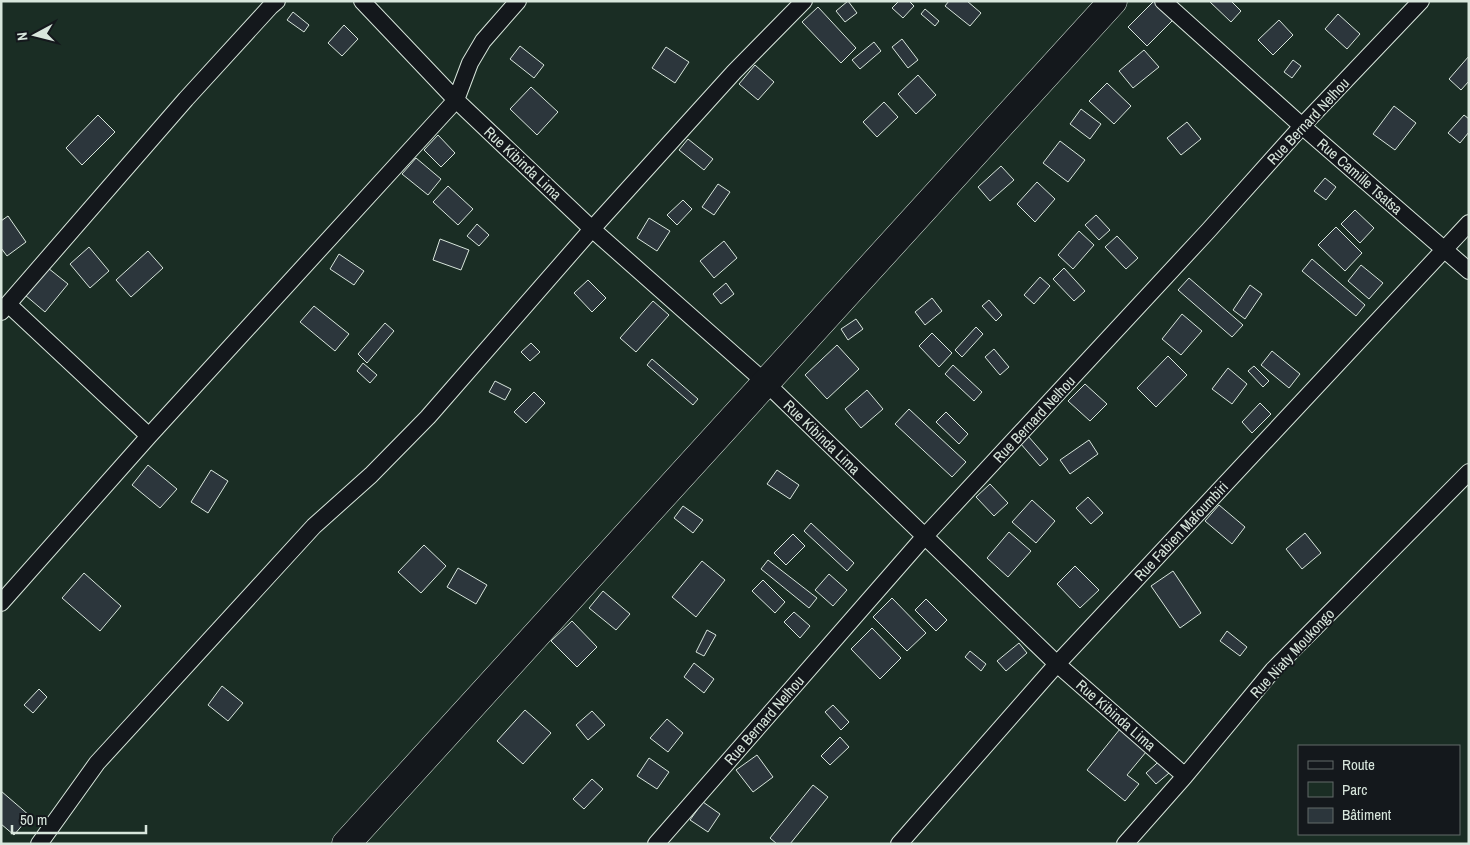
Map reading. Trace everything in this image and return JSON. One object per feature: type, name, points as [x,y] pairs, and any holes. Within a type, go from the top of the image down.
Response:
[{"type":"highway","points":[[346,844],[1113,1]]},
{"type":"street","points":[[149,436],[5,308],[186,99],[277,1]]},
{"type":"street","name":"Rue Kibinda Lima","points":[[362,1],[456,100],[592,229],[766,383],[1057,664],[1185,776]]},
{"type":"street","points":[[1,603],[149,436],[456,100],[470,63],[483,41],[518,1]]},
{"type":"street","points":[[39,844],[97,763],[314,526],[371,475],[428,417],[592,229],[734,72],[804,1]]},
{"type":"street","name":"Rue Camille Tsatsa","points":[[1163,1],[1302,126],[1469,271]]},
{"type":"street","name":"Rue Bernard Nelhou","points":[[656,844],[925,536],[1208,231],[1302,126],[1421,1]]},
{"type":"street","name":"Rue Fabien Mafoumbiri","points":[[899,844],[1057,664],[1469,223]]},
{"type":"street","name":"Rue Niaty Moukongo","points":[[1125,844],[1185,776],[1273,670],[1469,472]]},
{"type":"green space","points":[[1,1],[1469,1],[1469,844],[1,844]]},
{"type":"building","points":[[848,1],[857,13],[845,22],[836,11]]},
{"type":"building","points":[[899,1],[909,1],[914,6],[903,18],[892,8]]},
{"type":"building","points":[[949,1],[967,1],[981,13],[970,26],[945,6]]},
{"type":"building","points":[[1154,1],[1173,20],[1147,46],[1128,27]]},
{"type":"building","points":[[1209,1],[1231,1],[1241,11],[1231,22]]},
{"type":"building","points":[[818,7],[856,48],[841,63],[802,22]]},
{"type":"building","points":[[925,9],[939,21],[935,26],[921,14]]},
{"type":"building","points":[[293,12],[309,25],[304,32],[287,20]]},
{"type":"building","points":[[1338,14],[1360,34],[1347,49],[1325,29]]},
{"type":"building","points":[[1279,20],[1293,35],[1273,55],[1258,40]]},
{"type":"building","points":[[344,25],[358,39],[342,56],[328,43]]},
{"type":"building","points":[[902,39],[918,60],[908,68],[892,47]]},
{"type":"building","points":[[874,42],[881,51],[860,69],[852,60]]},
{"type":"building","points":[[520,46],[544,65],[534,78],[510,59]]},
{"type":"building","points":[[666,47],[689,62],[675,83],[652,68]]},
{"type":"building","points":[[1144,50],[1159,67],[1133,88],[1119,71]]},
{"type":"building","points":[[1469,56],[1469,81],[1461,90],[1449,79]]},
{"type":"building","points":[[1293,60],[1301,66],[1292,78],[1284,72]]},
{"type":"building","points":[[755,65],[774,82],[758,100],[739,84]]},
{"type":"building","points":[[918,75],[936,95],[916,114],[898,94]]},
{"type":"building","points":[[1107,83],[1131,106],[1114,124],[1089,101]]},
{"type":"building","points":[[531,87],[558,112],[537,135],[510,109]]},
{"type":"building","points":[[884,102],[898,117],[877,137],[863,122]]},
{"type":"building","points":[[1394,106],[1416,123],[1395,150],[1373,134]]},
{"type":"building","points":[[1081,109],[1101,124],[1090,139],[1070,124]]},
{"type":"building","points":[[98,115],[115,132],[82,165],[66,148]]},
{"type":"building","points":[[1464,115],[1469,119],[1469,132],[1460,143],[1448,133]]},
{"type":"building","points":[[1187,122],[1201,139],[1181,155],[1167,138]]},
{"type":"building","points":[[438,135],[455,153],[441,167],[424,150]]},
{"type":"building","points":[[688,139],[713,159],[704,170],[679,150]]},
{"type":"building","points":[[1060,141],[1085,160],[1068,182],[1043,163]]},
{"type":"building","points":[[416,158],[441,179],[428,195],[402,174]]},
{"type":"building","points":[[1001,166],[1014,180],[990,201],[978,187]]},
{"type":"building","points":[[1325,178],[1336,187],[1326,200],[1314,191]]},
{"type":"building","points":[[1037,182],[1055,199],[1035,222],[1017,204]]},
{"type":"building","points":[[718,184],[730,192],[714,215],[702,207]]},
{"type":"building","points":[[448,186],[473,209],[458,225],[433,202]]},
{"type":"building","points":[[683,200],[692,209],[677,225],[667,215]]},
{"type":"building","points":[[1355,210],[1374,228],[1360,243],[1341,224]]},
{"type":"building","points":[[1096,215],[1110,230],[1099,240],[1085,225]]},
{"type":"building","points":[[8,216],[26,242],[7,256],[1,248],[1,221]]},
{"type":"building","points":[[649,218],[670,231],[657,251],[637,238]]},
{"type":"building","points":[[477,224],[489,235],[479,246],[467,236]]},
{"type":"building","points":[[1336,227],[1362,253],[1345,271],[1318,245]]},
{"type":"building","points":[[1079,231],[1094,245],[1073,269],[1058,255]]},
{"type":"building","points":[[1117,236],[1138,258],[1126,269],[1105,247]]},
{"type":"building","points":[[440,239],[469,250],[461,270],[433,260]]},
{"type":"building","points":[[724,241],[737,258],[714,278],[700,261]]},
{"type":"building","points":[[89,247],[109,271],[90,288],[70,264]]},
{"type":"building","points":[[148,251],[163,268],[131,297],[116,280]]},
{"type":"building","points":[[339,254],[364,271],[354,285],[330,269]]},
{"type":"building","points":[[1312,259],[1365,305],[1356,316],[1302,271]]},
{"type":"building","points":[[1361,265],[1383,283],[1369,299],[1348,281]]},
{"type":"building","points":[[48,268],[68,284],[45,312],[25,295]]},
{"type":"building","points":[[1064,268],[1085,291],[1074,301],[1053,279]]},
{"type":"building","points":[[1040,277],[1050,286],[1034,304],[1024,295]]},
{"type":"building","points":[[1189,278],[1243,325],[1232,337],[1178,290]]},
{"type":"building","points":[[588,280],[606,298],[592,312],[574,293]]},
{"type":"building","points":[[726,283],[734,294],[721,304],[713,294]]},
{"type":"building","points":[[1250,285],[1262,294],[1245,319],[1233,310]]},
{"type":"building","points":[[932,298],[942,311],[925,325],[915,312]]},
{"type":"building","points":[[989,300],[1002,315],[996,321],[982,306]]},
{"type":"building","points":[[653,301],[669,315],[636,352],[620,338]]},
{"type":"building","points":[[314,306],[349,334],[335,351],[300,322]]},
{"type":"building","points":[[1182,314],[1202,331],[1181,355],[1162,339]]},
{"type":"building","points":[[856,319],[863,329],[848,340],[841,329]]},
{"type":"building","points":[[385,323],[394,331],[367,363],[358,354]]},
{"type":"building","points":[[976,327],[983,334],[962,357],[955,350]]},
{"type":"building","points":[[932,333],[952,353],[939,367],[919,346]]},
{"type":"building","points":[[531,343],[540,352],[530,361],[521,352]]},
{"type":"building","points":[[837,345],[859,369],[827,399],[805,375]]},
{"type":"building","points":[[994,349],[1009,367],[1000,375],[985,357]]},
{"type":"building","points":[[1272,351],[1300,374],[1289,388],[1261,365]]},
{"type":"building","points":[[1168,356],[1187,375],[1156,407],[1137,388]]},
{"type":"building","points":[[652,359],[698,399],[693,405],[647,365]]},
{"type":"building","points":[[363,363],[377,375],[370,383],[357,371]]},
{"type":"building","points":[[953,365],[982,392],[974,401],[945,374]]},
{"type":"building","points":[[1254,366],[1269,381],[1263,387],[1248,371]]},
{"type":"building","points":[[1228,368],[1247,384],[1232,404],[1212,389]]},
{"type":"building","points":[[495,381],[511,389],[505,400],[489,392]]},
{"type":"building","points":[[1085,384],[1107,404],[1090,421],[1068,401]]},
{"type":"building","points":[[867,390],[883,409],[861,428],[845,409]]},
{"type":"building","points":[[534,392],[545,403],[526,423],[514,412]]},
{"type":"building","points":[[1260,403],[1271,414],[1252,433],[1242,422]]},
{"type":"building","points":[[909,409],[966,462],[952,477],[895,424]]},
{"type":"building","points":[[946,412],[968,434],[959,444],[936,422]]},
{"type":"building","points":[[1028,436],[1048,459],[1040,466],[1020,443]]},
{"type":"building","points":[[1089,440],[1098,454],[1070,474],[1060,460]]},
{"type":"building","points":[[148,465],[177,489],[160,508],[132,485]]},
{"type":"building","points":[[211,470],[228,481],[208,513],[191,502]]},
{"type":"building","points":[[777,470],[799,485],[790,499],[767,484]]},
{"type":"building","points":[[990,484],[1008,503],[994,516],[976,497]]},
{"type":"building","points":[[1088,497],[1103,513],[1091,524],[1076,508]]},
{"type":"building","points":[[1032,500],[1055,521],[1036,543],[1012,522]]},
{"type":"building","points":[[1219,505],[1245,527],[1232,544],[1205,521]]},
{"type":"building","points":[[683,506],[703,520],[693,533],[674,518]]},
{"type":"building","points":[[811,523],[854,563],[847,571],[804,531]]},
{"type":"building","points":[[1009,532],[1031,551],[1008,577],[987,558]]},
{"type":"building","points":[[1305,533],[1321,553],[1302,569],[1286,549]]},
{"type":"building","points":[[793,534],[805,546],[786,565],[774,553]]},
{"type":"building","points":[[424,545],[446,566],[421,593],[398,572]]},
{"type":"building","points":[[768,560],[817,598],[809,608],[761,569]]},
{"type":"building","points":[[702,561],[725,580],[696,617],[672,597]]},
{"type":"building","points":[[1075,566],[1099,590],[1080,608],[1057,584]]},
{"type":"building","points":[[458,568],[487,585],[476,604],[447,587]]},
{"type":"building","points":[[1173,571],[1201,613],[1180,628],[1151,586]]},
{"type":"building","points":[[84,573],[121,606],[100,631],[62,598]]},
{"type":"building","points":[[829,574],[847,590],[833,606],[815,590]]},
{"type":"building","points":[[763,580],[785,602],[775,613],[752,591]]},
{"type":"building","points":[[603,591],[630,614],[616,630],[589,608]]},
{"type":"building","points":[[892,598],[926,633],[907,651],[873,617]]},
{"type":"building","points":[[926,599],[947,620],[936,631],[915,610]]},
{"type":"building","points":[[794,612],[810,626],[800,638],[784,622]]},
{"type":"building","points":[[572,621],[597,647],[577,667],[551,641]]},
{"type":"building","points":[[872,628],[901,658],[880,679],[851,649]]},
{"type":"building","points":[[707,630],[716,635],[704,656],[696,652]]},
{"type":"building","points":[[1227,631],[1247,647],[1240,656],[1220,641]]},
{"type":"building","points":[[1019,643],[1027,653],[1006,671],[997,661]]},
{"type":"building","points":[[970,651],[986,664],[981,671],[965,657]]},
{"type":"building","points":[[694,663],[714,679],[704,693],[684,677]]},
{"type":"building","points":[[222,686],[243,703],[228,721],[208,705]]},
{"type":"building","points":[[39,689],[47,697],[33,713],[24,705]]},
{"type":"building","points":[[833,705],[849,722],[841,730],[825,712]]},
{"type":"building","points":[[525,710],[551,733],[523,764],[497,741]]},
{"type":"building","points":[[592,711],[605,725],[588,740],[576,725]]},
{"type":"building","points":[[667,719],[683,733],[668,752],[650,738]]},
{"type":"building","points":[[1124,724],[1151,746],[1127,775],[1139,784],[1125,801],[1087,770]]},
{"type":"building","points":[[840,737],[849,747],[830,765],[821,756]]},
{"type":"building","points":[[757,755],[773,777],[753,792],[736,770]]},
{"type":"building","points":[[1165,756],[1175,768],[1156,784],[1146,773]]},
{"type":"building","points":[[649,758],[669,772],[657,789],[637,776]]},
{"type":"building","points":[[592,779],[603,789],[584,809],[573,799]]},
{"type":"building","points":[[813,785],[828,797],[790,844],[777,844],[770,838]]},
{"type":"building","points":[[1,791],[30,816],[14,835],[1,824]]},
{"type":"building","points":[[703,802],[720,814],[708,832],[690,820]]}]
